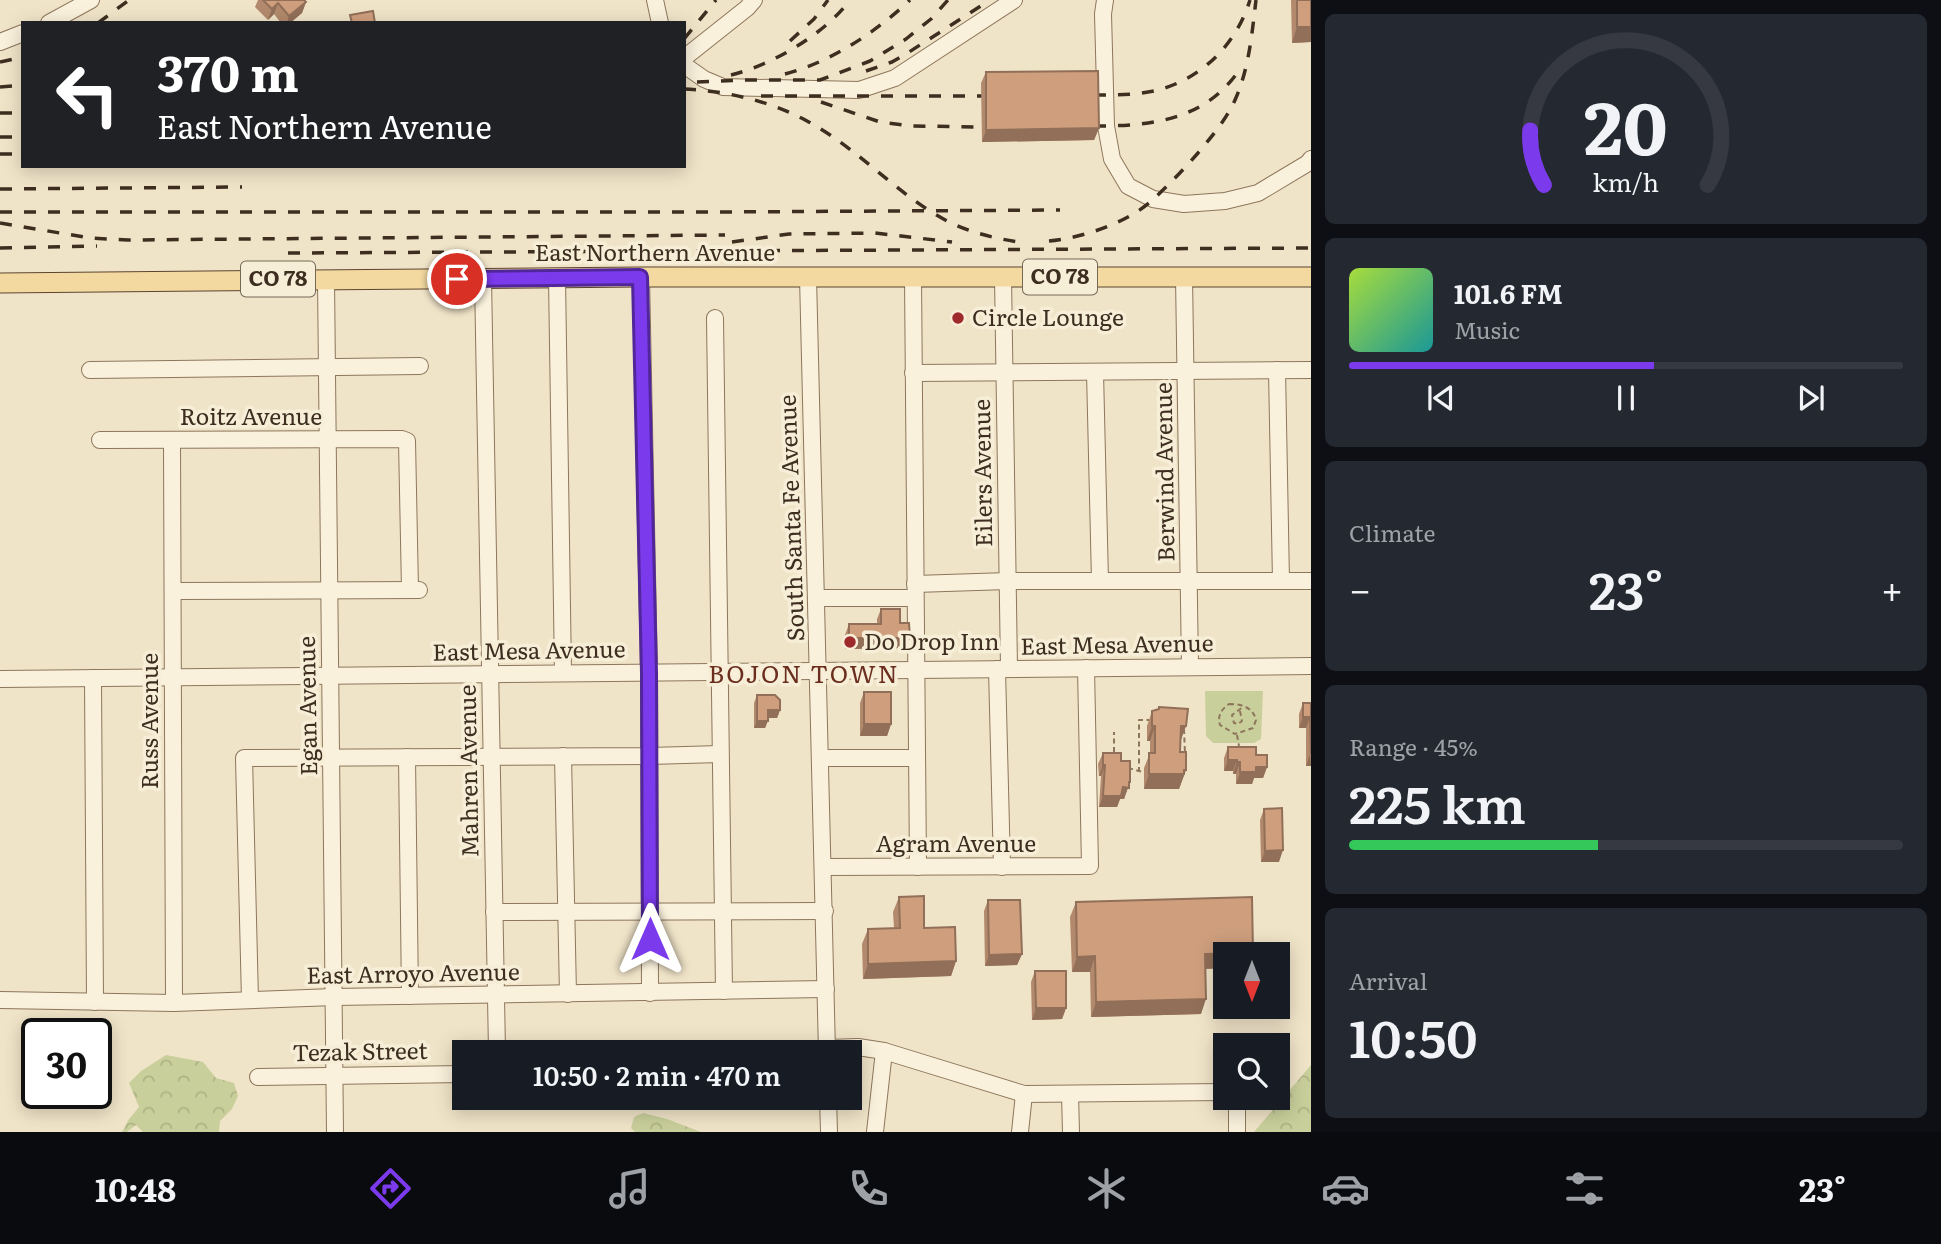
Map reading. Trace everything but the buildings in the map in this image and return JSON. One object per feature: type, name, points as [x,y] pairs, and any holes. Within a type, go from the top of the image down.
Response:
[{"type":"main road","name":"East Northern Avenue","points":[[0,283],[640,277],[1311,277]]},
{"type":"street","points":[[53,21],[92,0]]},
{"type":"street","points":[[655,0],[660,21]]},
{"type":"street","points":[[686,56],[754,0]]},
{"type":"street","points":[[686,66],[704,79],[723,87],[859,90],[895,78],[1014,0]]},
{"type":"street","points":[[1105,0],[1103,14],[1106,125],[1112,159],[1128,186],[1153,199],[1184,204],[1225,201],[1258,193],[1311,159]]},
{"type":"street","points":[[0,41],[21,34]]},
{"type":"street","points":[[640,277],[649,673],[650,992]]},
{"type":"street","name":"South Santa Fe Avenue","points":[[808,277],[827,1040]]},
{"type":"street","points":[[912,277],[918,867]]},
{"type":"street","name":"Eilers Avenue","points":[[1002,867],[1003,669],[1008,581],[1003,277]]},
{"type":"street","name":"Berwind Avenue","points":[[1184,277],[1190,667]]},
{"type":"street","points":[[557,278],[563,673]]},
{"type":"street","name":"Egan Avenue","points":[[326,279],[335,1132]]},
{"type":"street","name":"Mahren Avenue","points":[[483,279],[497,1040]]},
{"type":"street","points":[[715,318],[724,991]]},
{"type":"street","points":[[90,370],[420,366]]},
{"type":"street","points":[[1277,370],[1281,581]]},
{"type":"street","points":[[913,373],[1311,370]]},
{"type":"street","points":[[1095,372],[1100,582]]},
{"type":"street","name":"Roitz Avenue","points":[[100,440],[407,441],[414,590],[330,590]]},
{"type":"street","name":"Russ Avenue","points":[[173,440],[174,1003]]},
{"type":"street","points":[[817,598],[1008,581],[1311,581]]},
{"type":"street","points":[[173,591],[330,590]]},
{"type":"street","name":"East Mesa Avenue","points":[[0,679],[1311,666]]},
{"type":"street","name":"Agram Avenue","points":[[823,867],[1090,866],[1086,668]]},
{"type":"street","points":[[93,678],[95,1002]]},
{"type":"street","points":[[250,1000],[244,758],[720,754]]},
{"type":"street","points":[[563,756],[568,994]]},
{"type":"street","points":[[407,757],[410,996]]},
{"type":"street","points":[[821,758],[917,758]]},
{"type":"street","points":[[494,912],[825,911]]},
{"type":"street","name":"East Arroyo Avenue","points":[[0,1000],[174,1003],[334,997],[827,989]]},
{"type":"street","points":[[862,1048],[884,1051],[1024,1094],[1213,1092]]},
{"type":"street","points":[[875,1132],[884,1051]]},
{"type":"street","name":"Tezak Street","points":[[258,1076],[452,1073]]},
{"type":"street","points":[[1020,1132],[1024,1094]]},
{"type":"street","points":[[1070,1094],[1071,1132]]},
{"type":"street","points":[[828,1110],[829,1132]]},
{"type":"street","points":[[1237,1110],[1237,1132]]},
{"type":"path","points":[[1229,704],[1244,706],[1255,715],[1256,724],[1249,731],[1230,733],[1220,725],[1223,708],[1229,704]]},
{"type":"path","points":[[1240,711],[1244,706]]},
{"type":"path","points":[[1139,772],[1139,720],[1151,720]]},
{"type":"path","points":[[1184,723],[1185,760]]},
{"type":"path","points":[[1114,732],[1114,752]]},
{"type":"path","points":[[1237,734],[1239,747]]},
{"type":"path","points":[[1126,767],[1144,772]]},
{"type":"green space","points":[[1205,691],[1263,691],[1261,739],[1254,743],[1213,743],[1206,736]]},
{"type":"green space","points":[[166,1055],[203,1062],[216,1078],[234,1083],[238,1096],[232,1109],[220,1121],[219,1132],[143,1132],[136,1125],[127,1132],[122,1132],[139,1107],[129,1083],[141,1071]]},
{"type":"green space","points":[[1311,1065],[1311,1132],[1254,1132],[1273,1110],[1290,1110],[1290,1090]]},
{"type":"green space","points":[[643,1113],[701,1132],[635,1132],[631,1128],[634,1117]]},
{"type":"railway","points":[[101,21],[129,0]]},
{"type":"railway","points":[[686,37],[716,0]]},
{"type":"railway","points":[[790,41],[814,19],[828,0]]},
{"type":"railway","points":[[731,75],[780,56],[812,36],[827,25],[850,0]]},
{"type":"railway","points":[[785,74],[836,54],[883,23],[910,0]]},
{"type":"railway","points":[[697,82],[820,80],[870,61],[906,39],[931,19],[948,0]]},
{"type":"railway","points":[[866,71],[906,54],[990,0]]},
{"type":"railway","points":[[1094,95],[1154,91],[1187,78],[1226,46],[1236,32],[1250,0]]},
{"type":"railway","points":[[1049,241],[1088,233],[1139,211],[1198,153],[1218,128],[1240,88],[1249,51],[1256,0]]},
{"type":"railway","points":[[0,62],[21,57]]},
{"type":"railway","points":[[1094,126],[1156,122],[1193,110],[1210,100],[1240,69]]},
{"type":"railway","points":[[0,87],[21,85]]},
{"type":"railway","points":[[686,89],[748,98],[793,114],[826,132],[911,198],[947,221],[981,234],[1018,242]]},
{"type":"railway","points":[[761,96],[982,96]]},
{"type":"railway","points":[[821,102],[880,122],[911,126],[982,127]]},
{"type":"railway","points":[[0,113],[21,113]]},
{"type":"railway","points":[[0,137],[21,137]]},
{"type":"railway","points":[[0,154],[21,154]]},
{"type":"railway","points":[[0,189],[242,187]]},
{"type":"railway","points":[[0,212],[1060,210]]},
{"type":"railway","points":[[0,223],[90,238],[128,240],[725,235]]},
{"type":"railway","points":[[732,242],[789,234],[875,233],[952,242]]},
{"type":"railway","points":[[0,248],[97,246]]},
{"type":"railway","points":[[288,253],[1311,248]]},
{"type":"place","name":"Circle Lounge","points":[[958,318]]},
{"type":"place","name":"Do Drop Inn","points":[[850,642]]},
{"type":"district","name":"BOJON TOWN","points":[[804,675]]},
{"type":"route","points":[[457,279],[640,277],[649,673],[650,939]]}]
